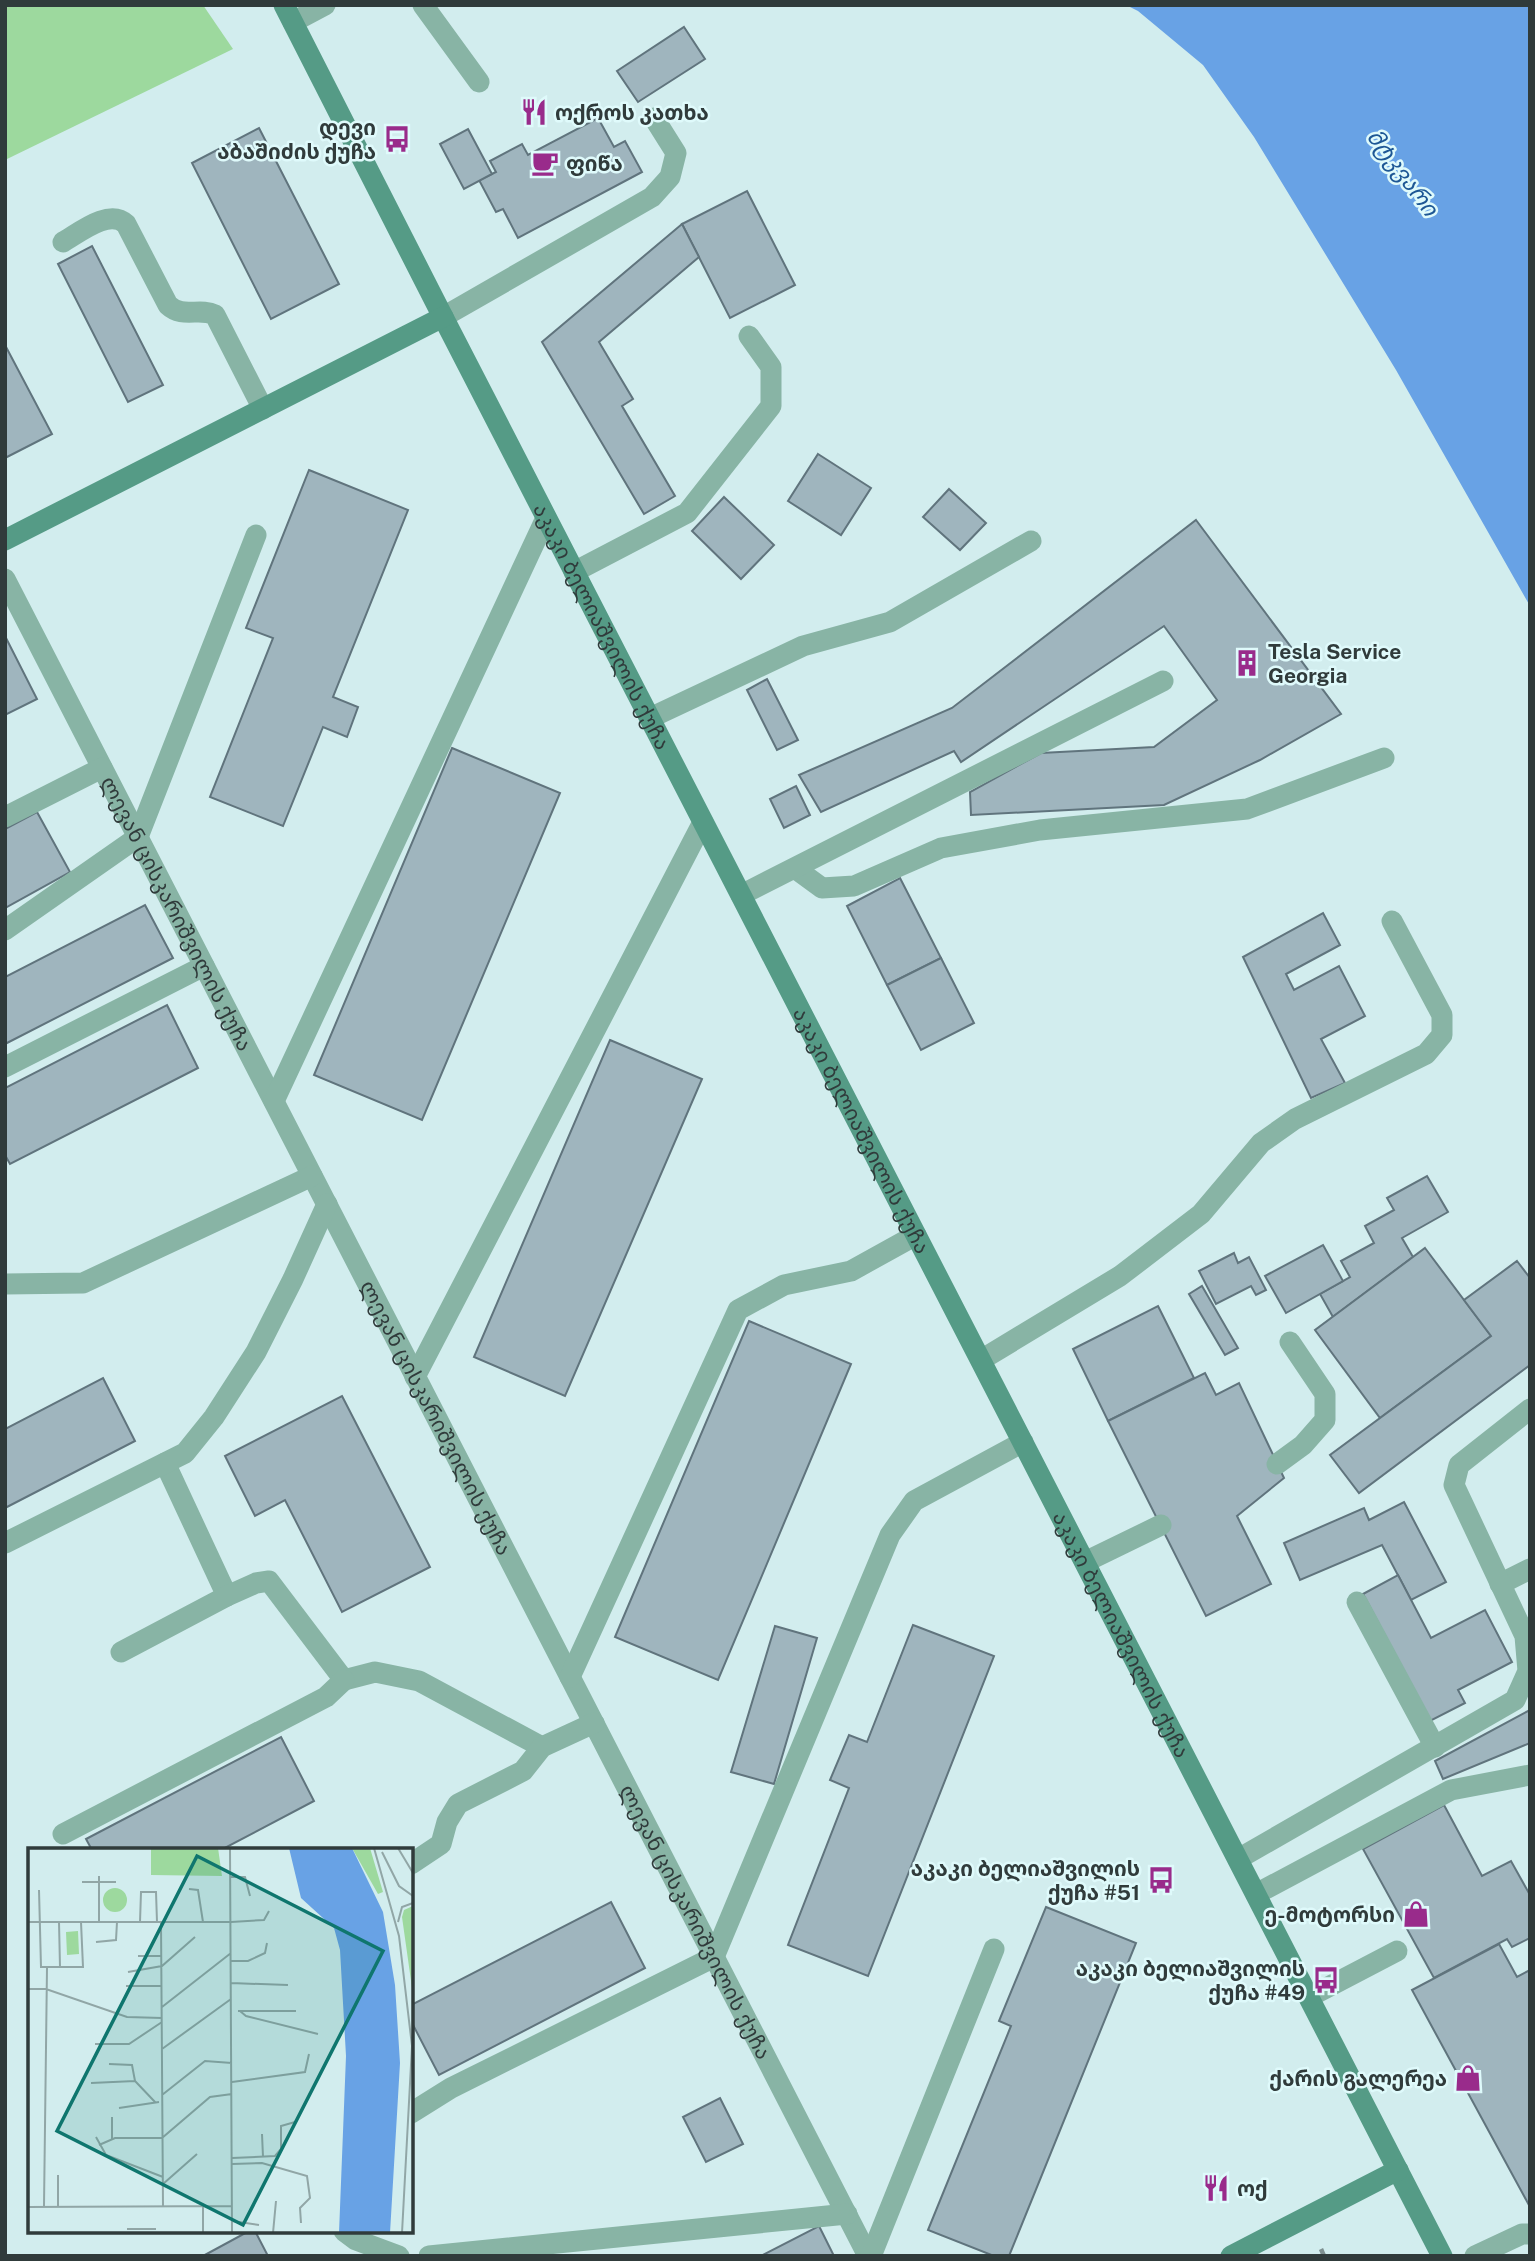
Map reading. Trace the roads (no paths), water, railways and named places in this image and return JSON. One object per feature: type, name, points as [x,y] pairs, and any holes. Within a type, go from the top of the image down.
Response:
[{"type":"main road","name":"აკაკი ბელიაშვილის ქუჩა","points":[[289,13],[1442,2256]]},
{"type":"main road","points":[[5,540],[443,317]]},
{"type":"main road","points":[[1231,2256],[1398,2170]]},
{"type":"lane","points":[[289,13],[325,5]]},
{"type":"lane","points":[[423,5],[479,82]]},
{"type":"lane","points":[[443,317],[652,197],[670,177],[676,153],[654,118]]},
{"type":"lane","points":[[63,242],[108,218],[120,219],[126,224],[168,305],[175,312],[208,311],[215,315],[263,409]]},
{"type":"lane","points":[[574,572],[687,513],[771,406],[771,367],[749,335]]},
{"type":"lane","points":[[274,1101],[547,517]]},
{"type":"lane","points":[[5,930],[138,837],[256,535]]},
{"type":"lane","points":[[650,718],[803,646],[890,622],[1031,541]]},
{"type":"lane","name":"ლევან ცისკარიშვილის ქუჩა","points":[[5,579],[869,2256]]},
{"type":"lane","points":[[741,895],[1163,681]]},
{"type":"lane","points":[[796,869],[822,888],[854,886],[941,848],[1040,830],[1247,809],[1384,758]]},
{"type":"lane","points":[[5,817],[102,768]]},
{"type":"lane","points":[[415,1377],[703,822]]},
{"type":"lane","points":[[981,1360],[1120,1276],[1201,1214],[1261,1143],[1295,1119],[1426,1054],[1442,1035],[1442,1015],[1392,921]]},
{"type":"lane","points":[[5,1067],[204,966]]},
{"type":"lane","points":[[5,1284],[83,1283],[312,1176]]},
{"type":"lane","points":[[5,1543],[185,1453],[214,1417],[256,1352],[327,1204]]},
{"type":"lane","points":[[570,1677],[738,1310],[784,1285],[851,1271],[916,1235]]},
{"type":"lane","points":[[1277,1464],[1303,1445],[1325,1420],[1325,1394],[1290,1342]]},
{"type":"lane","points":[[1238,1858],[1515,1700],[1528,1671],[1525,1636],[1454,1485],[1459,1465],[1530,1409]]},
{"type":"lane","points":[[413,2112],[451,2088],[714,1957],[890,1535],[914,1501],[1023,1442]]},
{"type":"lane","points":[[165,1463],[227,1596]]},
{"type":"lane","points":[[1085,1562],[1161,1525]]},
{"type":"lane","points":[[1500,1584],[1530,1569]]},
{"type":"lane","points":[[121,1652],[227,1596],[256,1583],[269,1581],[344,1680]]},
{"type":"lane","points":[[1356,1602],[1435,1746]]},
{"type":"lane","points":[[63,1834],[326,1697],[344,1680],[375,1672],[419,1681],[542,1747]]},
{"type":"lane","points":[[413,1863],[441,1844],[447,1822],[458,1804],[523,1771],[542,1747],[594,1723]]},
{"type":"lane","points":[[1256,1894],[1451,1790],[1530,1775]]},
{"type":"lane","points":[[869,2256],[995,1949]]},
{"type":"lane","points":[[1309,1997],[1396,1951]]},
{"type":"lane","points":[[429,2256],[846,2214]]},
{"type":"lane","points":[[347,2233],[356,2240],[400,2256]]},
{"type":"lane","points":[[1475,2256],[1522,2234],[1530,2234]]},
{"type":"water","name":"მტკვარი","points":[[1126,5],[1530,5],[1530,606],[1396,370],[1254,137],[1203,65],[1138,11]]},
{"type":"place","name":"ოქროს კათხა","points":[[534,112]]},
{"type":"place","name":"დევი აბაშიძის ქუჩა","points":[[397,139]]},
{"type":"place","name":"ფიწა","points":[[545,163]]},
{"type":"place","name":"Tesla Service Georgia","points":[[1247,663]]},
{"type":"place","name":"აკაკი ბელიაშვილის ქუჩა #51","points":[[1161,1880]]},
{"type":"place","name":"ე-მოტორსი","points":[[1416,1914]]},
{"type":"place","name":"აკაკი ბელიაშვილის ქუჩა #49","points":[[1326,1980]]},
{"type":"place","name":"ქარის გალერეა","points":[[1468,2078]]},
{"type":"place","name":"ოქ","points":[[1216,2188]]}]
